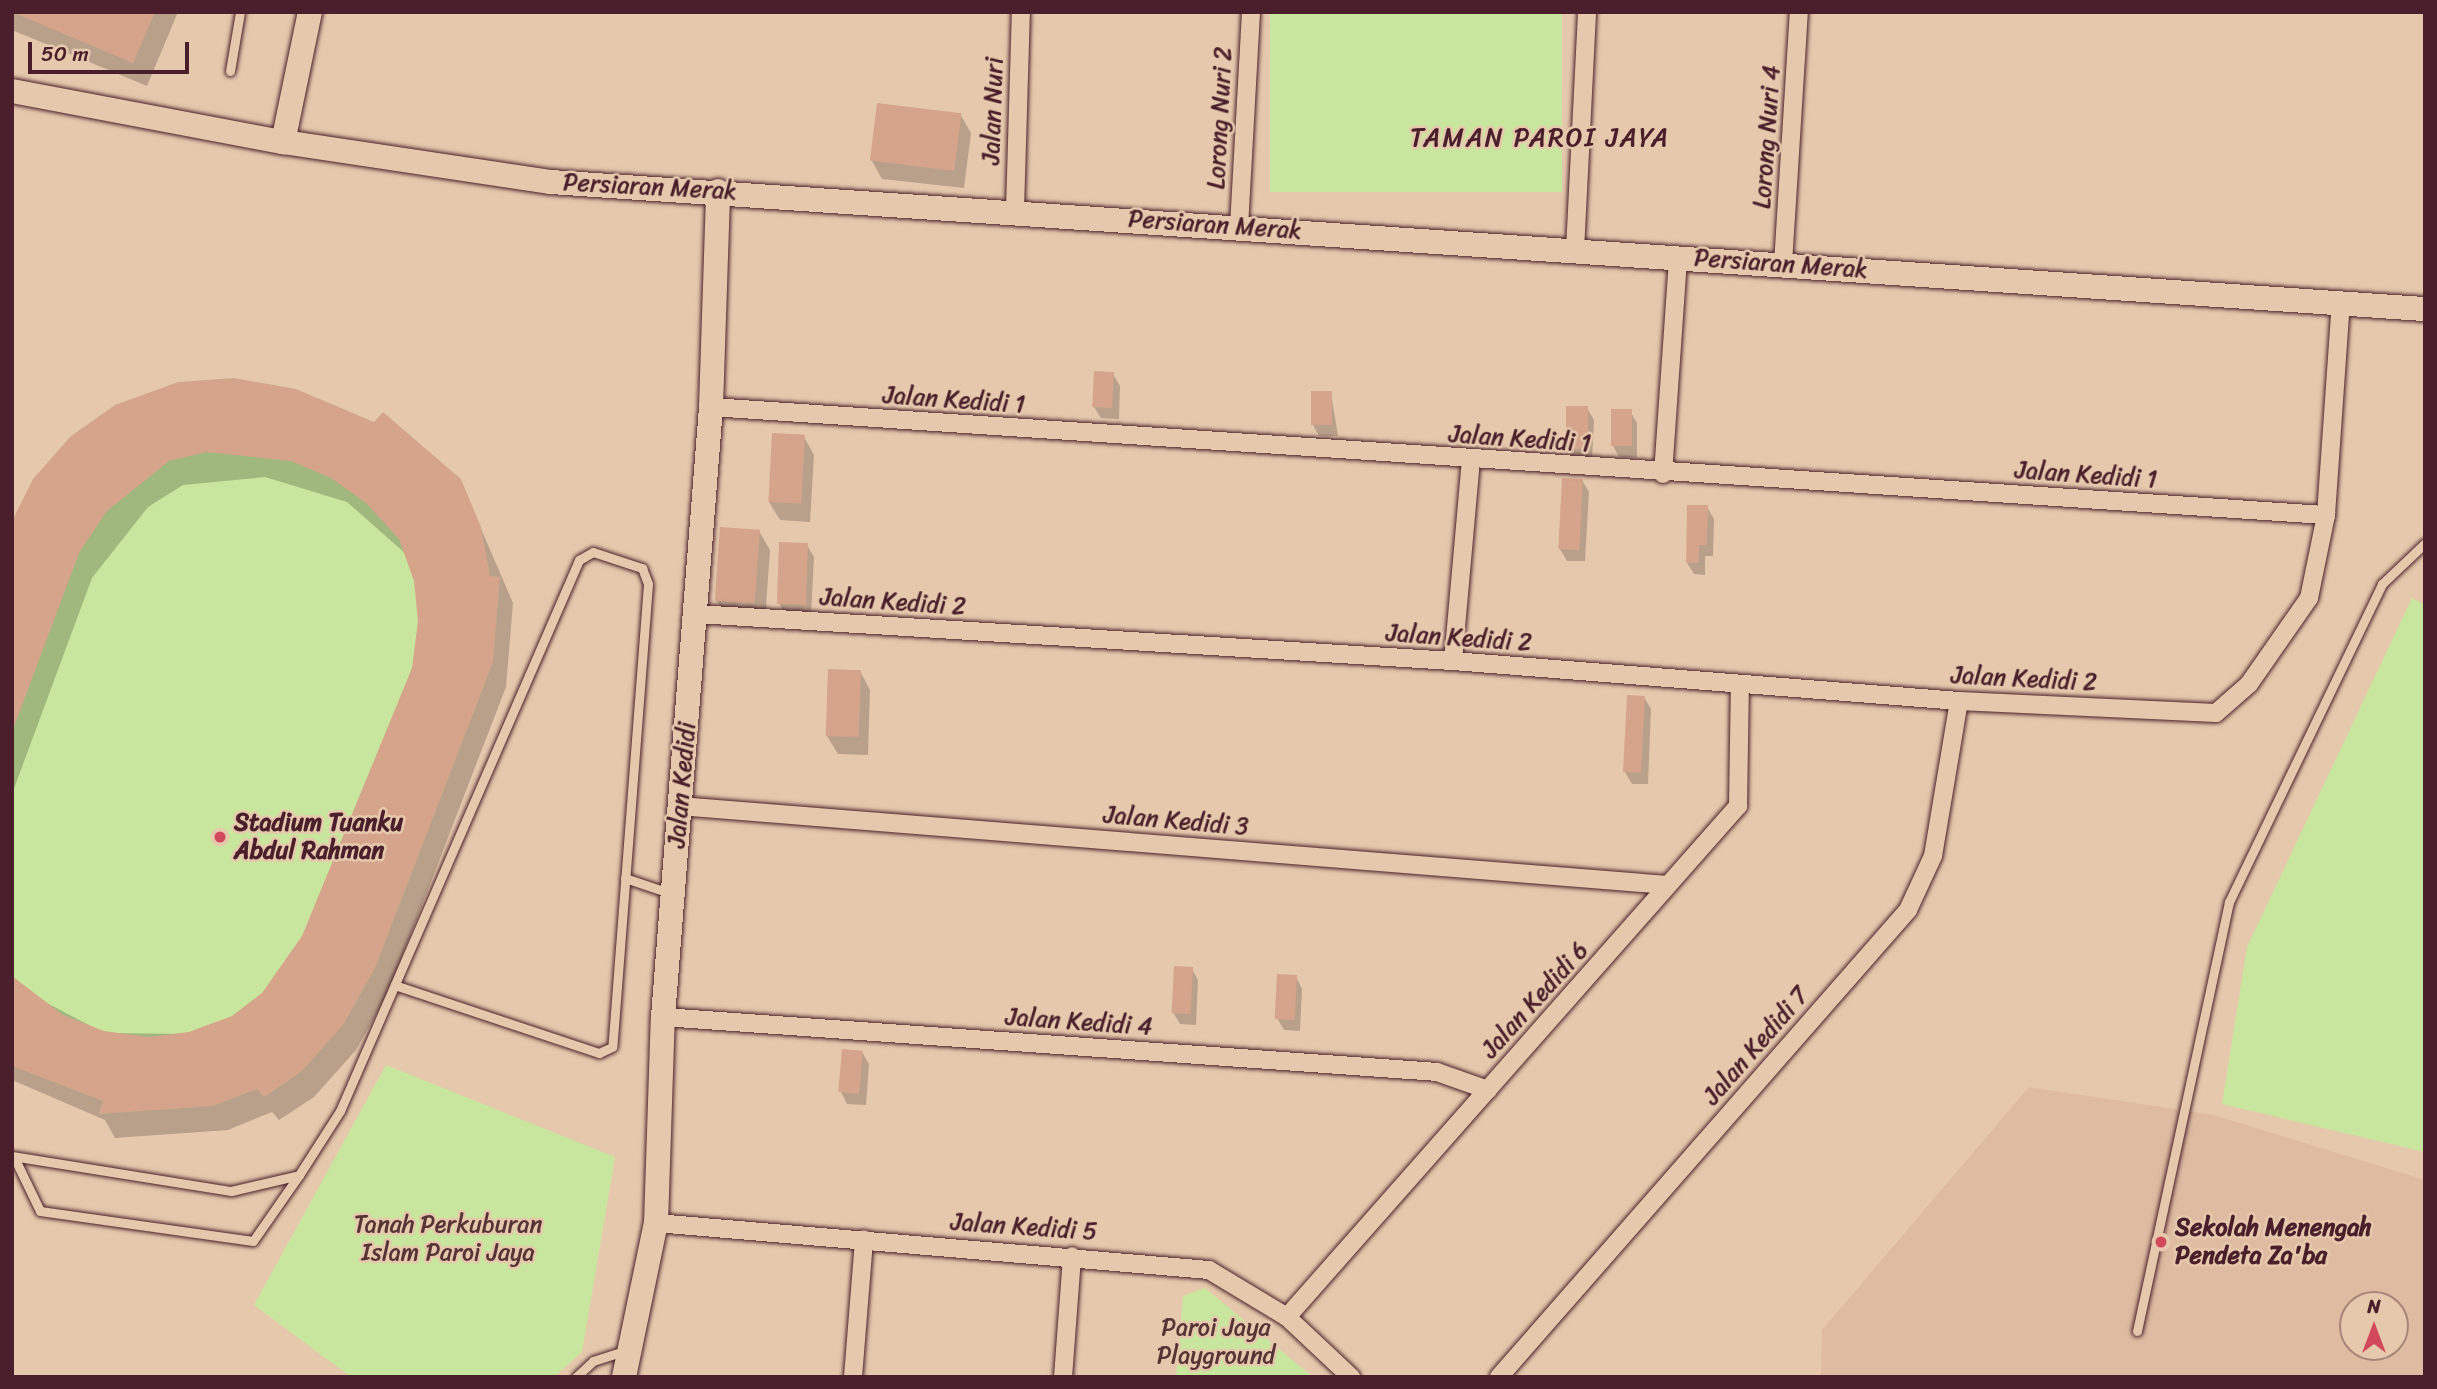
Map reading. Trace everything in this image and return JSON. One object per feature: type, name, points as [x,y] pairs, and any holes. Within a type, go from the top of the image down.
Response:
[{"type":"street","points":[[283,142],[310,12]]},
{"type":"street","name":"Jalan Nuri","points":[[1014,211],[1021,12]]},
{"type":"street","name":"Lorong Nuri 2","points":[[1239,227],[1251,12]]},
{"type":"street","points":[[1574,250],[1587,12]]},
{"type":"street","name":"Lorong Nuri 4","points":[[1783,264],[1799,12]]},
{"type":"street","name":"Persiaran Merak","points":[[12,91],[283,142],[551,182],[1014,211],[2425,309]]},
{"type":"street","name":"Jalan Kedidi","points":[[624,1377],[656,1223],[663,1017],[697,614],[711,407],[718,191]]},
{"type":"street","points":[[1663,474],[1678,257]]},
{"type":"street","points":[[2326,515],[2341,303]]},
{"type":"street","name":"Jalan Kedidi 1","points":[[711,407],[1663,474],[2326,515]]},
{"type":"street","points":[[1453,661],[1471,461]]},
{"type":"street","name":"Jalan Kedidi 2","points":[[697,614],[1453,661],[1959,701],[2216,713],[2249,684],[2309,598],[2326,515]]},
{"type":"street","name":"Jalan Kedidi 6","points":[[1287,1317],[1738,806],[1740,684]]},
{"type":"street","name":"Jalan Kedidi 7","points":[[1499,1377],[1908,910],[1933,856],[1959,701]]},
{"type":"street","name":"Jalan Kedidi 3","points":[[679,806],[1668,885]]},
{"type":"street","name":"Jalan Kedidi 4","points":[[663,1017],[1437,1072],[1488,1090]]},
{"type":"street","name":"Jalan Kedidi 5","points":[[656,1223],[1072,1255],[1209,1270],[1287,1317],[1351,1377]]},
{"type":"street","points":[[853,1377],[864,1239]]},
{"type":"street","points":[[1063,1377],[1072,1255]]},
{"type":"lane","points":[[230,71],[240,12]]},
{"type":"lane","points":[[2137,1331],[2229,902],[2382,583],[2425,543]]},
{"type":"lane","points":[[13,1156],[40,1210],[253,1241],[340,1111],[562,601],[585,552],[642,568],[648,583],[612,1047],[600,1053],[395,985]]},
{"type":"lane","points":[[625,877],[674,895]]},
{"type":"lane","points":[[13,1156],[231,1191],[299,1175]]},
{"type":"lane","points":[[576,1377],[593,1362],[628,1349]]},
{"type":"shaded area","name":"Sekolah Menengah Pendeta Za'ba","points":[[2029,1087],[2214,1115],[2425,1180],[2425,1377],[1821,1377],[1822,1330]]},
{"type":"green space","points":[[1270,12],[1562,12],[1562,192],[1270,192]]},
{"type":"green space","name":"Stadium Tuanku Abdul Rahman","points":[[234,378],[296,389],[374,422],[383,412],[461,479],[481,527],[490,576],[500,577],[493,662],[375,968],[343,1025],[301,1072],[264,1097],[257,1089],[213,1106],[99,1114],[103,1101],[12,1066],[12,521],[33,479],[71,436],[115,405],[178,382]]},
{"type":"green space","points":[[2412,598],[2425,605],[2425,1152],[2222,1104],[2247,947]]},
{"type":"green space","name":"Tanah Perkuburan Islam Paroi Jaya","points":[[386,1065],[615,1157],[582,1352],[554,1377],[351,1377],[254,1305]]},
{"type":"green space","name":"Paroi Jaya Playground","points":[[1205,1288],[1313,1377],[1176,1377],[1183,1296]]},
{"type":"building","points":[[12,12],[155,12],[133,63]]},
{"type":"building","points":[[877,103],[961,113],[954,171],[870,161]]},
{"type":"building","points":[[1094,371],[1114,372],[1112,408],[1092,407]]},
{"type":"building","points":[[234,378],[296,389],[374,422],[383,412],[461,479],[481,527],[490,576],[500,577],[493,662],[375,968],[343,1025],[301,1072],[264,1097],[257,1089],[213,1106],[99,1114],[103,1101],[12,1066],[12,976],[63,1015],[104,1031],[149,1037],[189,1032],[232,1016],[262,993],[302,936],[412,668],[418,621],[414,581],[399,539],[366,503],[331,478],[291,461],[207,452],[169,461],[107,511],[79,553],[12,732],[12,521],[33,479],[71,436],[115,405],[178,382]]},
{"type":"building","points":[[1311,391],[1332,391],[1332,425],[1311,425]]},
{"type":"building","points":[[1566,406],[1588,406],[1588,449],[1566,449]]},
{"type":"building","points":[[1611,409],[1632,409],[1632,446],[1611,446]]},
{"type":"building","points":[[772,433],[805,435],[801,504],[768,502]]},
{"type":"building","points":[[1562,478],[1583,479],[1579,550],[1558,549]]},
{"type":"building","points":[[1687,505],[1708,505],[1707,545],[1699,545],[1699,563],[1686,563]]},
{"type":"building","points":[[720,527],[760,530],[755,604],[715,601]]},
{"type":"building","points":[[779,542],[808,543],[806,605],[777,604]]},
{"type":"building","points":[[828,669],[861,670],[859,737],[826,736]]},
{"type":"building","points":[[1627,695],[1645,696],[1641,773],[1623,772]]},
{"type":"building","points":[[1174,966],[1193,967],[1191,1014],[1172,1013]]},
{"type":"building","points":[[1277,974],[1297,975],[1295,1020],[1275,1019]]},
{"type":"building","points":[[842,1049],[863,1051],[859,1094],[838,1092]]},
{"type":"place","name":"Stadium Tuanku Abdul Rahman","points":[[220,837]]},
{"type":"place","name":"Sekolah Menengah Pendeta Za'ba","points":[[2161,1242]]},
{"type":"district","name":"TAMAN PAROI JAYA","points":[[1540,138]]}]
